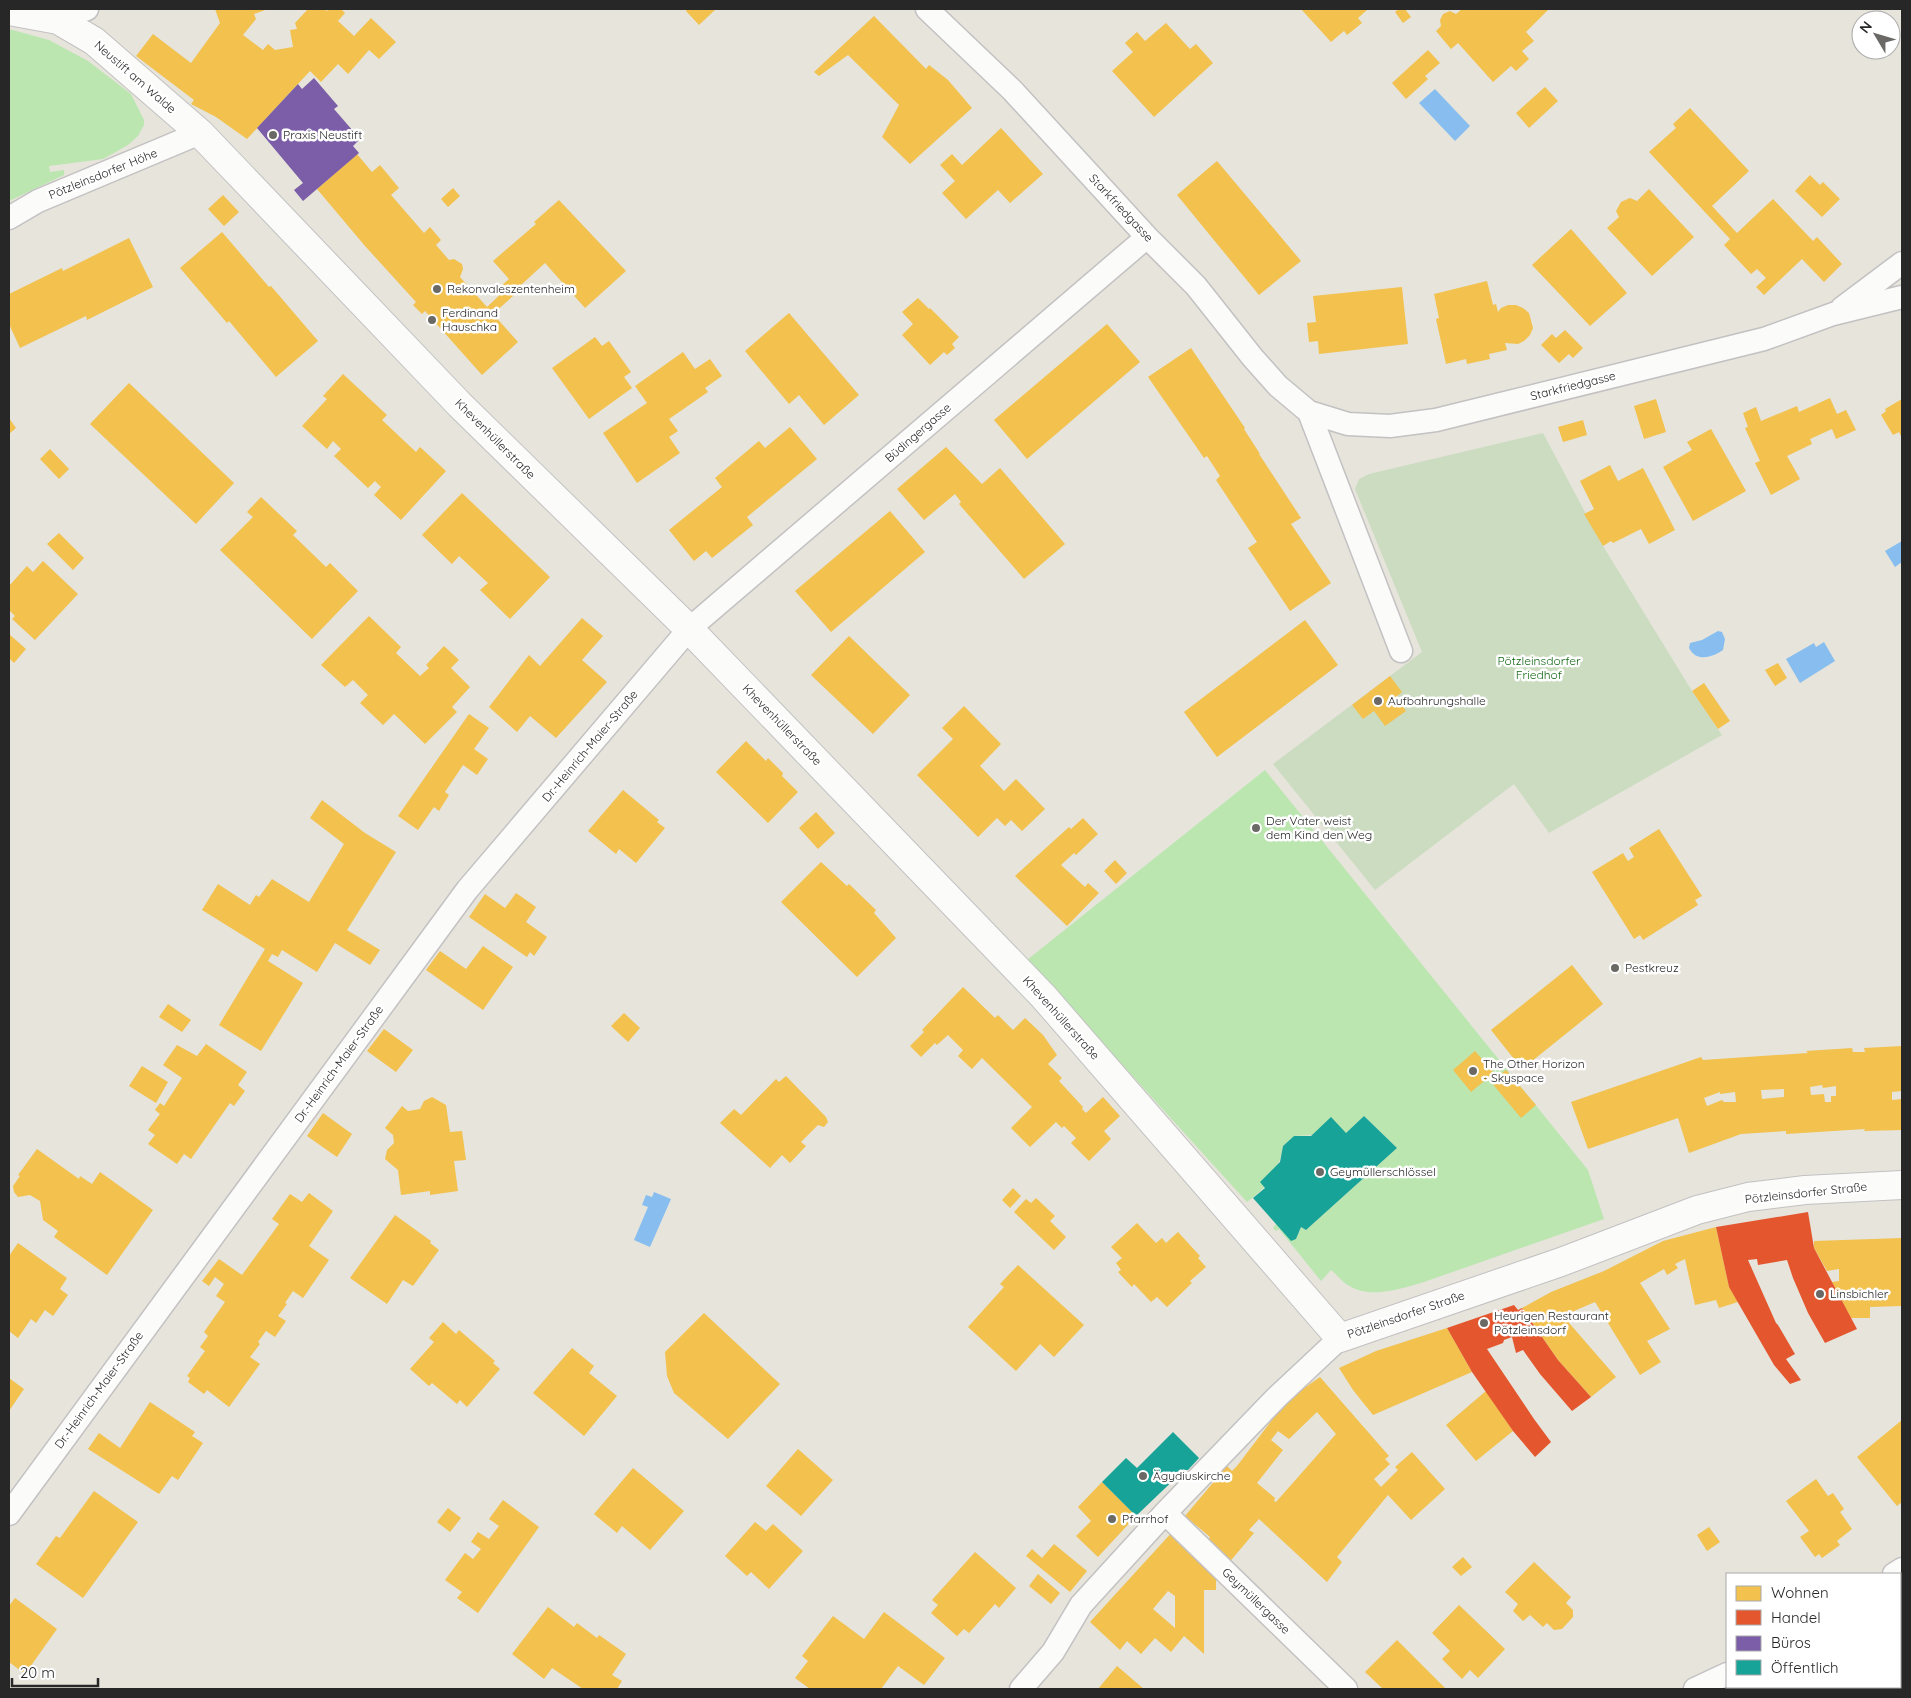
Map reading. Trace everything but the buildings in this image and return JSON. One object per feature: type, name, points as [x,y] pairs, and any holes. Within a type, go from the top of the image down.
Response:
[{"type":"street","points":[[58,20],[87,9]]},
{"type":"street","name":"Starkfriedgasse","points":[[927,9],[1012,90],[1147,237],[1196,286],[1253,358],[1278,386],[1309,412],[1348,424],[1390,426],[1436,420],[1764,338],[1834,314],[1902,297]]},
{"type":"street","name":"Neustift am Walde","points":[[9,11],[58,20],[94,40],[200,133]]},
{"type":"street","name":"Pötzleinsdorfer Höhe","points":[[9,218],[38,201],[200,133]]},
{"type":"street","name":"Khevenhüllerstraße","points":[[200,133],[460,405],[689,629],[1043,996],[1340,1338]]},
{"type":"street","name":"Büdingergasse","points":[[689,629],[1147,237]]},
{"type":"street","name":"Starkfriedgasse","points":[[1834,314],[1902,263]]},
{"type":"street","name":"Starkfriedgasse","points":[[1309,412],[1401,651]]},
{"type":"street","name":"Dr.-Heinrich-Maier-Straße","points":[[9,1514],[467,890],[689,629]]},
{"type":"street","name":"Pötzleinsdorfer Straße","points":[[1021,1689],[1064,1637],[1071,1619],[1081,1605],[1165,1513],[1277,1397],[1340,1338],[1561,1262],[1698,1210],[1748,1197],[1806,1190],[1902,1184]]},
{"type":"street","name":"Geymüllergasse","points":[[1165,1513],[1346,1689]]},
{"type":"street","points":[[1695,1689],[1726,1674]]},
{"type":"green space","points":[[9,29],[49,40],[88,61],[131,94],[144,120],[144,125],[138,136],[128,145],[103,159],[49,166],[50,172],[64,170],[64,175],[9,201]]},
{"type":"green space","name":"Pötzleinsdorfer Friedhof","points":[[1543,433],[1603,546],[1692,691],[1722,735],[1549,833],[1514,784],[1375,890],[1273,764],[1422,652],[1355,489],[1359,479],[1369,474]]},
{"type":"green space","points":[[1265,770],[1588,1170],[1604,1219],[1424,1282],[1394,1290],[1374,1292],[1355,1289],[1346,1284],[1331,1270],[1321,1281],[1279,1229],[1276,1231],[1273,1228],[1276,1224],[1291,1240],[1296,1239],[1301,1227],[1306,1230],[1397,1148],[1364,1116],[1346,1133],[1294,1136],[1283,1146],[1279,1163],[1267,1184],[1247,1202],[1027,960]]},
{"type":"green space","points":[[1901,1588],[1902,1689],[1716,1689],[1726,1684],[1726,1688],[1901,1688]]},
{"type":"water","points":[[1435,89],[1470,126],[1455,141],[1419,103]]},
{"type":"water","points":[[1902,541],[1902,562],[1895,567],[1885,551]]},
{"type":"water","points":[[1718,631],[1722,632],[1725,639],[1723,650],[1709,657],[1700,657],[1689,648],[1690,643],[1702,640]]},
{"type":"water","points":[[1824,642],[1835,661],[1800,683],[1786,659],[1814,643],[1816,647]]},
{"type":"water","points":[[654,1192],[671,1199],[650,1247],[634,1240],[648,1207],[642,1205],[646,1195],[652,1197]]},
{"type":"place","name":"Praxis Neustift","points":[[273,135]]},
{"type":"place","name":"Rekonvaleszentenheim","points":[[437,289]]},
{"type":"place","name":"Ferdinand Hauschka","points":[[432,320]]},
{"type":"place","name":"Aufbahrungshalle","points":[[1378,701]]},
{"type":"place","name":"Der Vater weist dem Kind den Weg","points":[[1256,828]]},
{"type":"place","name":"Pestkreuz","points":[[1615,968]]},
{"type":"place","name":"The Other Horizon - Skyspace","points":[[1473,1071]]},
{"type":"place","name":"Geymüllerschlössel","points":[[1320,1172]]},
{"type":"place","name":"Linsbichler","points":[[1820,1294]]},
{"type":"place","name":"Heurigen Restaurant Pötzleinsdorf","points":[[1484,1323]]},
{"type":"place","name":"Ägydiuskirche","points":[[1143,1476]]},
{"type":"place","name":"Pfarrhof","points":[[1112,1519]]}]
